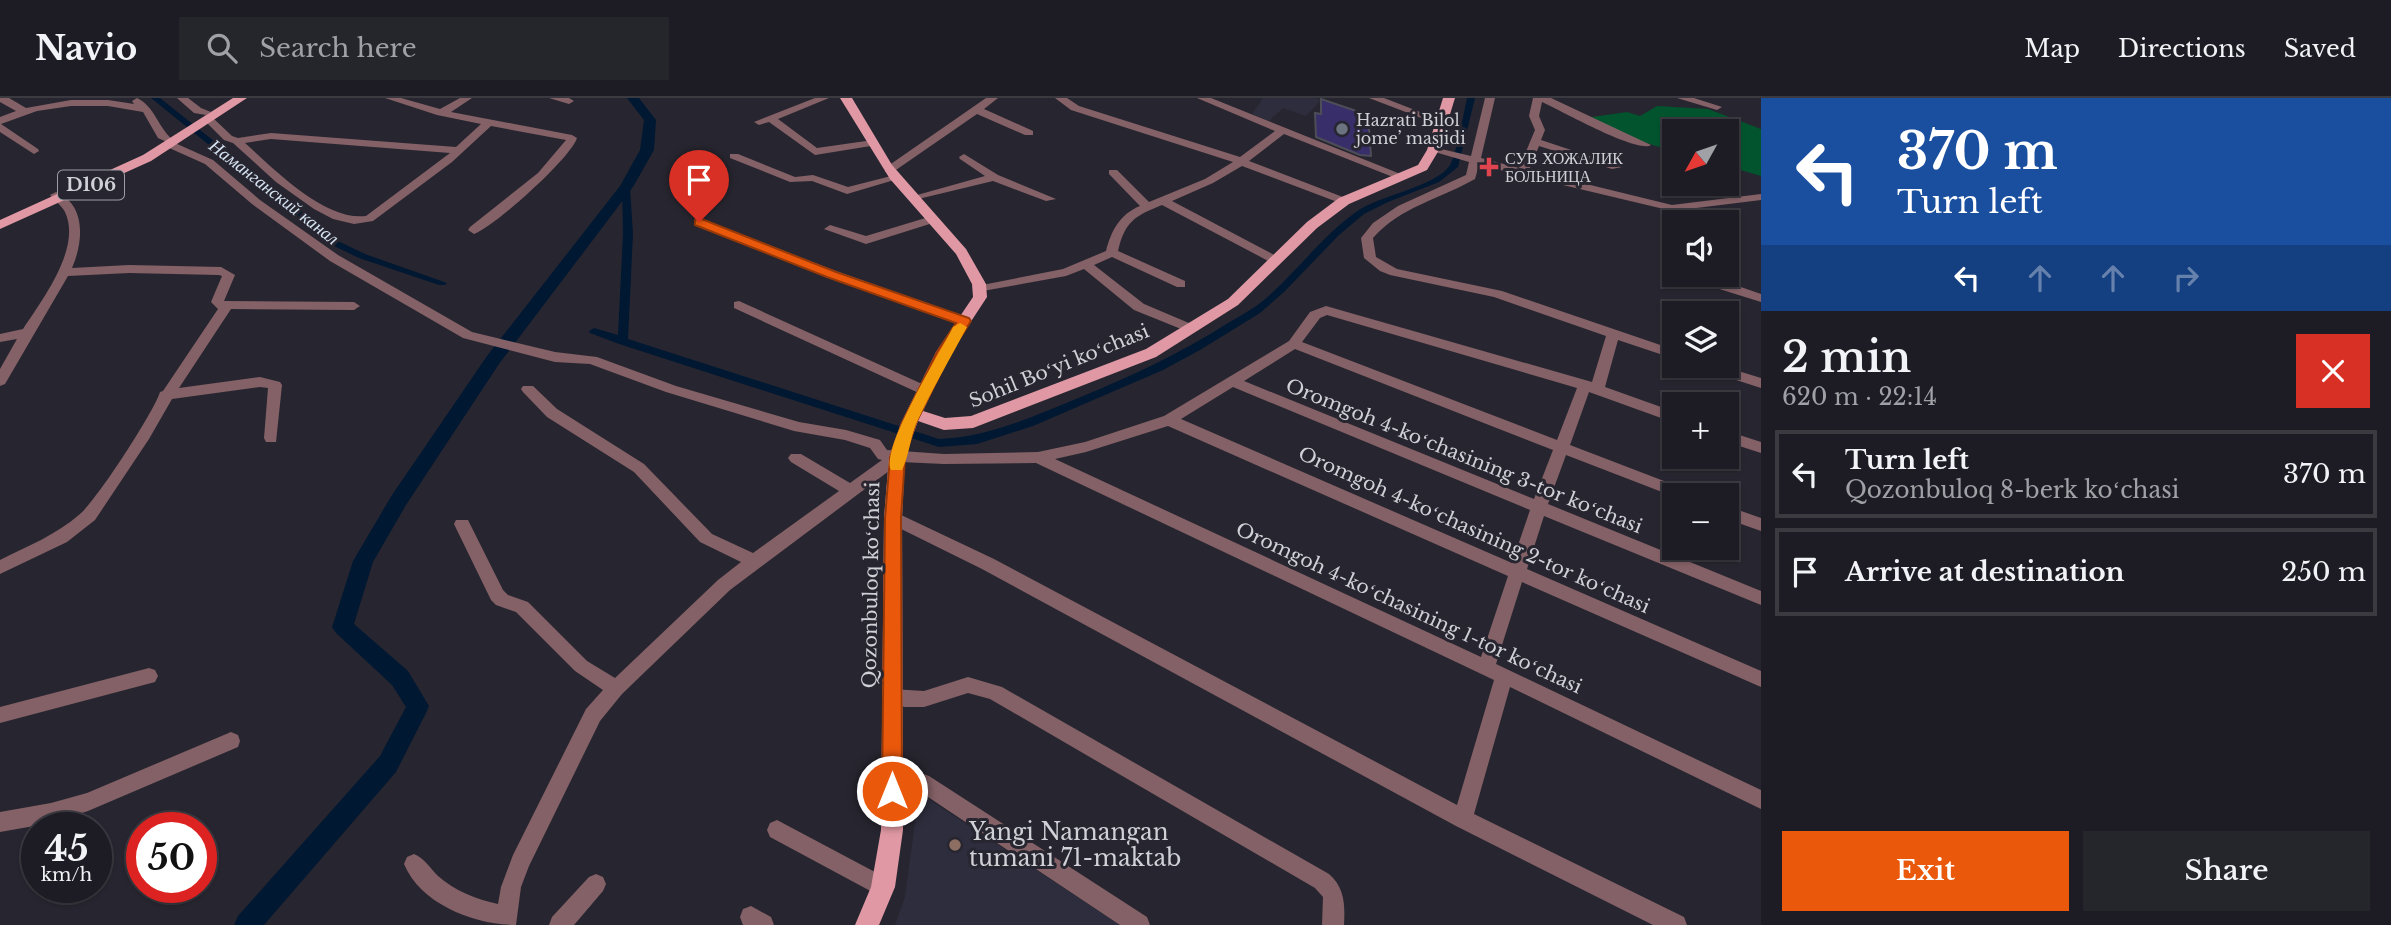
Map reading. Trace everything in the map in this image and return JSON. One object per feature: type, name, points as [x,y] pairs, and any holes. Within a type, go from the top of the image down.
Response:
[{"type":"main road","name":"D106","points":[[204,119],[227,98]]},
{"type":"main road","name":"D106","points":[[0,222],[130,167],[241,98]]},
{"type":"main road","points":[[846,98],[892,174],[964,257],[982,289]]},
{"type":"main road","name":"Sohil Boʻyi koʻchasi","points":[[911,418],[950,425],[983,419],[1151,353],[1233,302],[1312,225],[1344,201],[1423,167],[1436,151],[1449,98]]},
{"type":"main road","name":"Qozonbuloq koʻchasi","points":[[867,925],[883,887],[891,830],[893,518],[899,453],[911,418],[944,352],[980,297],[982,289]]},
{"type":"street","points":[[1,98],[23,110]]},
{"type":"street","points":[[134,98],[154,120],[162,136],[173,139],[209,162],[256,202],[334,258],[468,335],[518,349],[592,360],[671,389],[763,416],[875,444],[883,455],[899,453],[944,459],[1038,457],[1169,420],[1294,344],[1315,315],[1326,310],[1591,388],[1662,413]]},
{"type":"street","points":[[182,98],[204,119],[237,141],[325,212],[360,222],[379,212],[459,150],[488,123]]},
{"type":"street","points":[[390,98],[441,113],[568,136],[573,140],[542,175],[474,230]]},
{"type":"street","points":[[441,113],[467,98]]},
{"type":"street","points":[[554,98],[569,101]]},
{"type":"street","points":[[824,98],[764,120],[815,152],[873,143]]},
{"type":"street","points":[[734,156],[794,180],[813,178],[847,191],[892,174],[993,98]]},
{"type":"street","points":[[1060,98],[1075,108],[1242,162],[1344,201]]},
{"type":"street","points":[[1202,98],[1402,177]]},
{"type":"street","points":[[1374,98],[1441,122]]},
{"type":"street","points":[[1490,98],[1471,177],[1452,188],[1397,209],[1382,219],[1367,238],[1370,258],[1384,268],[1497,295],[1662,351]]},
{"type":"street","points":[[1523,172],[1540,130],[1534,116],[1540,98],[1646,145]]},
{"type":"street","points":[[1682,98],[1717,107]]},
{"type":"street","points":[[0,121],[23,110],[96,99],[144,109]]},
{"type":"street","points":[[975,109],[1029,133]]},
{"type":"street","points":[[0,127],[34,151]]},
{"type":"street","points":[[1112,253],[1121,225],[1131,214],[1209,181],[1242,162],[1284,129]]},
{"type":"street","points":[[237,141],[271,136],[459,150]]},
{"type":"street","points":[[1537,142],[1616,167]]},
{"type":"street","points":[[1436,151],[1672,208],[1761,197]]},
{"type":"street","points":[[964,157],[994,177],[1050,199]]},
{"type":"street","points":[[1112,172],[1146,206]]},
{"type":"street","points":[[914,199],[994,177]]},
{"type":"street","points":[[0,381],[64,272],[73,249],[74,217],[70,206],[58,196]]},
{"type":"street","points":[[1163,201],[1276,261]]},
{"type":"street","points":[[830,229],[866,240],[932,220]]},
{"type":"street","points":[[699,222],[832,274],[964,321]]},
{"type":"street","points":[[982,289],[1014,285],[1086,264],[1112,253],[1181,284]]},
{"type":"street","points":[[1086,264],[1139,307],[1191,329]]},
{"type":"street","points":[[64,272],[129,269],[221,271],[229,275],[217,304],[354,306]]},
{"type":"street","points":[[1726,287],[1761,298]]},
{"type":"street","points":[[0,567],[61,537],[89,516],[227,305]]},
{"type":"street","points":[[739,305],[926,391]]},
{"type":"street","points":[[0,354],[6,337],[27,333]]},
{"type":"street","points":[[1486,668],[1539,506],[1614,335]]},
{"type":"street","points":[[1294,344],[1662,486]]},
{"type":"street","points":[[1739,376],[1761,383]]},
{"type":"street","name":"Oromgoh 4-koʻchasining 3-tor koʻchasi","points":[[1231,381],[1761,598]]},
{"type":"street","points":[[165,396],[260,382],[275,385],[271,438]]},
{"type":"street","points":[[528,389],[552,413],[639,468],[706,538],[756,562]]},
{"type":"street","name":"Oromgoh 4-koʻchasining 2-tor koʻchasi","points":[[1169,420],[1761,679]]},
{"type":"street","points":[[1739,441],[1761,449]]},
{"type":"street","points":[[1073,474],[1074,449]]},
{"type":"street","points":[[414,864],[433,888],[505,921],[520,862],[593,715],[616,688],[724,585],[899,453]]},
{"type":"street","name":"Oromgoh 4-koʻchasining 1-tor koʻchasi","points":[[1038,457],[1761,800]]},
{"type":"street","points":[[796,458],[851,491]]},
{"type":"street","points":[[1739,517],[1761,525]]},
{"type":"street","points":[[893,518],[988,564],[1463,819],[1676,925]]},
{"type":"street","points":[[462,524],[497,595],[528,612],[581,666],[616,688]]},
{"type":"street","points":[[0,715],[149,676]]},
{"type":"street","points":[[1463,819],[1504,676]]},
{"type":"street","points":[[891,697],[916,700],[930,698],[976,683],[996,693],[1322,881],[1331,889],[1335,898],[1333,925]]},
{"type":"street","points":[[0,822],[51,813],[88,802],[231,741]]},
{"type":"street","points":[[892,771],[922,782],[1139,925]]},
{"type":"street","points":[[777,830],[883,887]]},
{"type":"street","points":[[560,925],[596,884]]},
{"type":"shaded area","points":[[1263,98],[1321,100],[1306,116],[1283,108],[1269,121],[1252,114]]},
{"type":"shaded area","name":"Yangi Namangan tumani 71-maktab","points":[[919,793],[1120,925],[895,925],[905,897]]},
{"type":"green space","points":[[1657,106],[1708,109],[1734,119],[1662,119],[1662,148],[1585,118],[1627,112],[1640,116]]},
{"type":"green space","points":[[1740,121],[1761,129],[1761,176],[1740,170]]},
{"type":"building","name":"Hazrati Bilol jome’ masjidi","points":[[1321,99],[1368,115],[1371,156],[1360,155],[1316,137],[1315,113],[1321,114]]},
{"type":"waterway","name":"Наманганский канал","points":[[155,98],[337,244],[362,256],[442,283]]},
{"type":"waterway","points":[[247,925],[388,764],[418,706],[400,678],[343,627],[363,561],[399,500],[493,360],[626,187],[647,150],[650,120],[633,98]]},
{"type":"waterway","points":[[623,340],[939,443],[977,440],[1029,423],[1159,367],[1196,348],[1261,307],[1361,212],[1424,186],[1455,165],[1471,98]]},
{"type":"waterway","points":[[623,340],[628,234],[626,187]]},
{"type":"waterway","points":[[594,331],[623,340]]},
{"type":"slow traffic","points":[[897,466],[909,423],[944,352],[960,327]]},
{"type":"place","name":"Hazrati Bilol jome’ masjidi","points":[[1342,129]]},
{"type":"place","name":"СУВ ХОЖАЛИК БОЛЬНИЦА","points":[[1489,167]]},
{"type":"place","name":"Yangi Namangan tumani 71-maktab","points":[[955,845]]},
{"type":"route","points":[[699,222],[759,247],[964,321],[944,352],[909,423],[898,457],[893,518],[892,791]]}]
